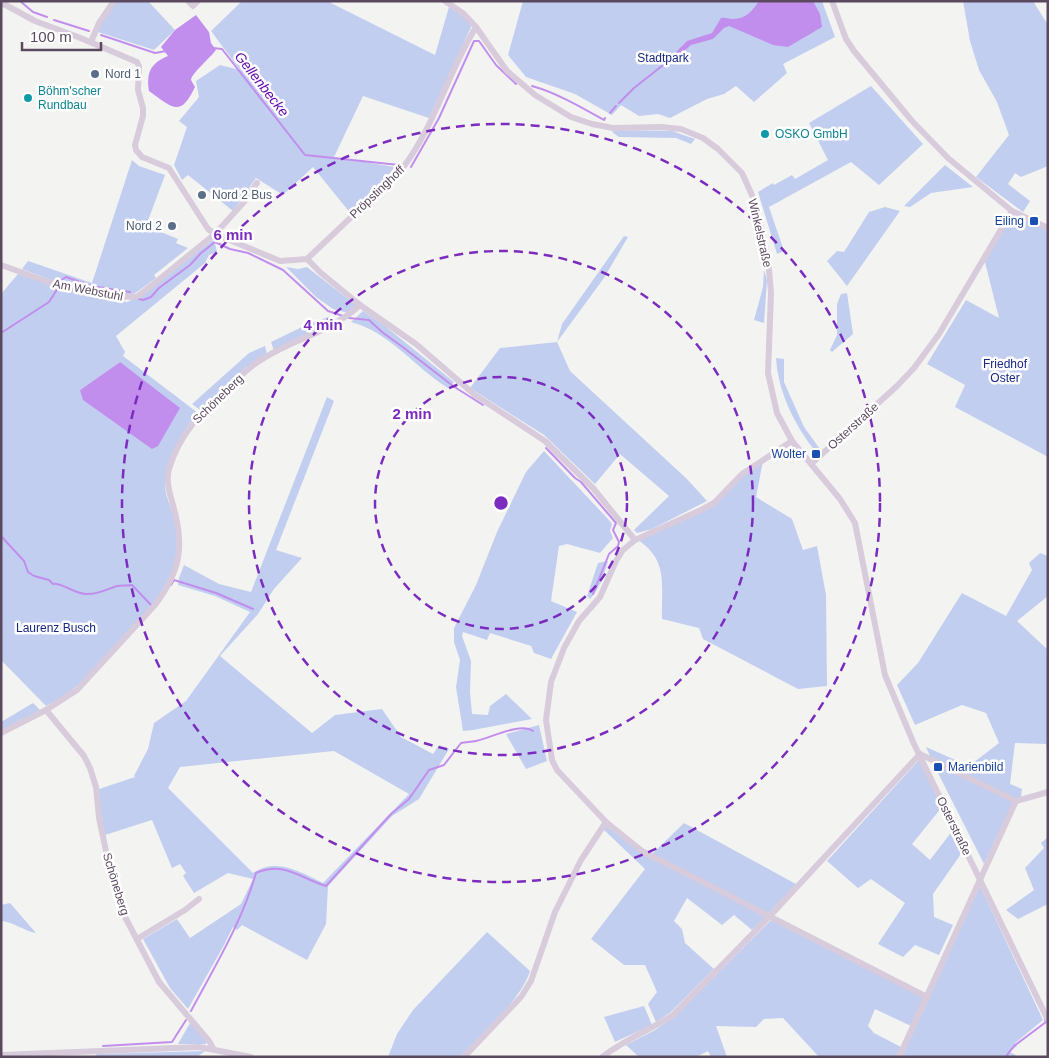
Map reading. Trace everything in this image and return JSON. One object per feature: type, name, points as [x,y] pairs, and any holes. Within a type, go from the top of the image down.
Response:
[{"type":"street","points":[[90,42],[99,23],[114,1]]},
{"type":"street","points":[[188,1],[193,6],[198,1]]},
{"type":"street","name":"Winkelstraße","points":[[445,1],[464,14],[476,27],[507,70],[535,96],[571,117],[612,128],[661,127],[681,129],[703,138],[742,173],[755,202],[768,259],[771,293],[768,373],[777,413],[792,441],[812,463]]},
{"type":"street","points":[[832,1],[846,39],[912,122],[948,158],[1012,211],[1048,228]]},
{"type":"street","points":[[2,3],[35,21],[137,62],[139,66],[138,90],[143,108],[143,116],[135,145],[136,150],[142,157],[170,168],[208,229],[215,234],[280,261],[307,259],[360,305],[416,344],[475,395],[545,441],[593,488],[635,540]]},
{"type":"street","name":"Pröpstinghoff","points":[[307,259],[402,169],[414,154],[466,42],[476,27]]},
{"type":"street","name":"Am Webstuhl","points":[[1,266],[57,285],[91,290],[103,295],[128,298],[138,296],[215,234],[244,202],[257,183]]},
{"type":"street","name":"Osterstraße","points":[[1012,211],[944,325],[914,368],[897,386],[812,463],[840,498],[855,523],[885,675],[920,754],[1048,1020]]},
{"type":"street","name":"Schöneberg","points":[[1,733],[46,710],[77,690],[164,594],[177,564],[181,542],[167,479],[180,445],[193,422],[236,380],[264,358],[328,328],[352,313],[360,305]]},
{"type":"street","points":[[792,441],[742,474],[714,503],[635,540],[616,560],[600,597],[579,621],[564,648],[551,682],[546,720],[552,760],[557,770],[606,822],[642,852],[927,997]]},
{"type":"street","name":"Schöneberg","points":[[46,710],[84,756],[90,768],[96,787],[101,828],[123,913],[159,982],[213,1048]]},
{"type":"street","points":[[602,1057],[619,1044],[655,1026],[673,1014],[770,916],[920,754],[1016,801],[1048,792]]},
{"type":"street","points":[[899,1057],[1016,801]]},
{"type":"street","points":[[464,1057],[521,997],[531,981],[555,912],[581,860],[606,822]]},
{"type":"street","points":[[137,939],[185,910],[199,899]]},
{"type":"street","points":[[1,1055],[199,1047],[213,1048],[251,1057]]},
{"type":"green space","points":[[116,1],[148,1],[175,30],[154,50],[98,32],[101,21]]},
{"type":"green space","points":[[242,1],[332,1],[331,3],[435,55],[449,7],[472,25],[429,118],[363,96],[334,157],[395,167],[351,214],[313,167],[283,195],[256,178],[233,211],[188,175],[182,180],[174,165],[187,127],[179,121],[199,97],[196,81],[220,65],[240,70],[211,31]]},
{"type":"green space","name":"Stadtpark","points":[[523,1],[822,1],[835,37],[783,64],[787,73],[754,102],[736,86],[724,94],[707,99],[670,118],[658,114],[639,116],[621,105],[612,115],[575,94],[526,77],[508,55]]},
{"type":"green space","points":[[963,1],[1033,1],[1048,25],[1048,166],[1021,177],[1015,173],[1008,184],[1030,201],[1023,212],[976,177],[1009,135],[997,102],[979,70],[970,41]]},
{"type":"green space","points":[[871,86],[923,144],[879,185],[851,162],[769,207],[784,251],[777,254],[758,192],[792,175],[795,179],[828,160],[809,123]]},
{"type":"green space","points":[[616,130],[672,131],[695,139],[691,144],[676,138],[619,137],[612,132]]},
{"type":"green space","points":[[132,160],[139,166],[165,175],[146,226],[178,239],[176,243],[188,248],[154,275],[156,278],[137,292],[127,296],[57,282],[22,269],[28,261],[92,283]]},
{"type":"green space","points":[[945,165],[973,187],[931,193],[910,207],[904,206]]},
{"type":"green space","points":[[885,207],[900,211],[847,286],[827,261],[837,251],[844,252],[869,212]]},
{"type":"green space","name":"Friedhof Oster","points":[[1013,214],[1048,230],[1048,457],[955,407],[965,385],[927,364],[966,300],[999,318],[985,262]]},
{"type":"green space","points":[[624,236],[628,237],[604,278],[557,342],[562,324]]},
{"type":"green space","name":"Laurenz Busch","points":[[214,239],[217,252],[209,255],[205,263],[116,336],[125,352],[123,356],[198,413],[174,450],[165,483],[178,535],[177,557],[165,587],[146,613],[83,680],[69,692],[46,706],[1,660],[1,294],[18,274],[97,296],[127,302],[141,296]],"holes":[[[120,362],[158,446],[80,390]]]},
{"type":"green space","points":[[286,267],[298,269],[307,267],[357,306],[348,313],[333,309],[316,297]]},
{"type":"green space","points":[[764,270],[767,280],[764,323],[754,320],[763,287]]},
{"type":"green space","points":[[847,293],[853,334],[832,352],[830,350],[837,335],[837,304],[841,294]]},
{"type":"green space","points":[[363,311],[385,326],[454,382],[448,388],[390,342],[365,327],[351,322]]},
{"type":"green space","points":[[328,317],[338,320],[274,351],[271,342]]},
{"type":"green space","points":[[557,342],[570,371],[687,479],[707,501],[652,529],[637,533],[634,530],[669,496],[620,454],[595,484],[544,435],[470,388],[500,348]]},
{"type":"green space","points":[[265,346],[267,354],[245,368],[200,410],[192,404],[249,353]]},
{"type":"green space","points":[[776,358],[784,359],[784,382],[804,427],[820,449],[816,452],[801,431],[789,408],[780,383]]},
{"type":"green space","points":[[327,397],[334,401],[276,550],[302,558],[274,589],[258,614],[220,656],[312,733],[335,715],[382,709],[401,737],[433,754],[439,745],[449,749],[419,799],[392,816],[328,886],[326,924],[307,960],[242,925],[237,930],[233,927],[188,1009],[170,988],[143,939],[177,919],[190,938],[241,904],[253,879],[228,873],[194,893],[183,876],[186,873],[180,864],[172,868],[152,820],[105,835],[101,818],[99,789],[135,777],[148,749],[154,723],[186,701],[250,612],[215,596],[178,585],[184,565],[219,584],[251,592]],"holes":[[[334,751],[409,794],[323,883],[297,871],[279,866],[262,868],[253,873],[168,788],[180,767]]]},
{"type":"green space","points":[[544,451],[612,524],[610,531],[613,538],[600,553],[567,544],[559,546],[551,601],[577,612],[551,659],[534,653],[531,646],[490,633],[487,640],[463,632],[462,636],[471,661],[470,692],[472,714],[488,715],[490,706],[506,694],[532,719],[463,731],[456,687],[460,660],[454,642],[454,628],[476,585],[497,532],[526,472]]},
{"type":"green space","points":[[763,461],[756,497],[792,519],[803,550],[817,546],[826,595],[827,686],[798,689],[703,639],[699,628],[662,619],[662,585],[659,565],[655,556],[638,540],[701,512],[743,475]]},
{"type":"green space","points":[[1040,553],[1048,556],[1048,596],[1017,621],[1048,650],[1048,756],[1046,744],[1015,743],[1010,784],[1022,789],[1021,797],[1015,799],[930,756],[926,747],[969,766],[999,743],[986,713],[962,705],[915,725],[897,685],[918,663],[962,593],[1006,616],[1032,570],[1029,563]]},
{"type":"green space","points":[[608,561],[599,586],[590,599],[587,596],[598,563]]},
{"type":"green space","points":[[33,703],[40,710],[1,730],[1,722]]},
{"type":"green space","points":[[539,725],[547,761],[526,769],[506,734]]},
{"type":"green space","points":[[919,760],[942,807],[912,844],[930,860],[953,830],[963,851],[933,894],[934,917],[953,925],[939,955],[915,945],[903,957],[878,944],[905,903],[871,879],[858,888],[827,861]]},
{"type":"green space","points":[[933,763],[1013,802],[984,864]]},
{"type":"green space","points":[[684,823],[796,884],[769,913],[652,854]]},
{"type":"green space","points":[[606,826],[648,857],[766,917],[752,930],[734,915],[722,925],[687,898],[674,921],[682,929],[685,943],[714,969],[671,1012],[656,1022],[648,1004],[657,992],[645,965],[624,965],[591,939],[645,869],[604,830]]},
{"type":"green space","points":[[1048,837],[1048,904],[1018,919],[1006,910],[1034,890],[1025,868],[1044,848],[1041,843]]},
{"type":"green space","points":[[980,886],[1043,1020],[1015,1043],[1017,1046],[1010,1052],[1019,1057],[902,1057]]},
{"type":"green space","points":[[10,903],[36,933],[1,921],[1,905]]},
{"type":"green space","points":[[771,920],[924,998],[911,1026],[875,1009],[868,1026],[874,1033],[901,1047],[896,1057],[819,1057],[783,1018],[764,1019],[756,1027],[716,1026],[727,1057],[711,1057],[708,1051],[696,1057],[639,1057],[626,1045],[655,1030],[674,1017]]},
{"type":"green space","points":[[487,932],[530,971],[526,982],[510,1005],[460,1057],[388,1057],[397,1034],[413,1010]]},
{"type":"green space","points":[[644,1006],[652,1025],[615,1042],[604,1017]]},
{"type":"green space","points":[[190,1023],[206,1041],[206,1044],[178,1044]]},
{"type":"green space","points":[[205,1051],[197,1057],[94,1057],[97,1054]]},
{"type":"shaded area","points":[[759,1],[813,1],[820,14],[822,27],[788,47],[773,45],[729,26],[724,28],[713,39],[691,45],[681,54],[676,54],[687,41],[712,33],[721,18],[738,19],[745,16],[752,11]]},
{"type":"shaded area","points":[[196,15],[209,32],[211,43],[216,50],[192,77],[191,80],[195,87],[190,97],[180,107],[175,107],[164,102],[149,91],[149,73],[157,62],[168,56],[161,47],[175,30]]},
{"type":"shaded area","points":[[120,362],[180,408],[158,446],[152,449],[83,400],[80,390]]},
{"type":"waterway","name":"Gellenbecke","points":[[20,1],[33,12],[47,17]]},
{"type":"waterway","name":"Gellenbecke","points":[[54,20],[89,31]]},
{"type":"waterway","name":"Gellenbecke","points":[[101,35],[155,53],[166,51]]},
{"type":"waterway","name":"Gellenbecke","points":[[411,167],[439,118],[474,41],[479,41],[496,65],[516,84]]},
{"type":"waterway","name":"Gellenbecke","points":[[213,48],[222,49],[305,155],[399,165]]},
{"type":"waterway","name":"Gellenbecke","points":[[619,103],[634,88],[672,58]]},
{"type":"waterway","name":"Gellenbecke","points":[[532,86],[560,96],[604,120],[605,118]]},
{"type":"waterway","name":"Gellenbecke","points":[[610,113],[616,106]]},
{"type":"waterway","points":[[139,299],[143,300],[151,297],[159,288],[190,265],[215,242],[230,249],[248,253],[283,270],[328,311],[343,316]]},
{"type":"waterway","points":[[59,283],[66,277],[91,286],[130,292]]},
{"type":"waterway","points":[[1,333],[49,302],[58,288]]},
{"type":"waterway","points":[[349,318],[369,320],[453,386],[483,405]]},
{"type":"waterway","points":[[546,448],[581,482],[616,523],[613,530],[619,542],[618,546],[609,554],[593,594]]},
{"type":"waterway","points":[[1,536],[24,561],[28,572],[34,576],[86,594],[98,593],[117,586],[132,585],[152,606]]},
{"type":"waterway","points":[[171,585],[174,580],[216,593],[253,609]]},
{"type":"waterway","points":[[191,1011],[236,926],[256,873],[276,869],[284,870],[326,886],[391,814],[409,799],[429,770],[444,765],[461,743],[476,741],[513,729],[521,728],[533,731]]},
{"type":"waterway","points":[[103,1046],[172,1042],[186,1020]]},
{"type":"waterway","points":[[1008,1057],[1007,1055],[1014,1046],[1046,1022],[1045,1020]]},
{"type":"place","name":"Nord 1","points":[[95,74]]},
{"type":"place","name":"Böhm'scher Rundbau","points":[[28,98]]},
{"type":"place","name":"OSKO GmbH","points":[[765,134]]},
{"type":"place","name":"Nord 2 Bus","points":[[202,195]]},
{"type":"place","name":"Eiling","points":[[1034,221]]},
{"type":"place","name":"Nord 2","points":[[172,226]]},
{"type":"place","name":"Wolter","points":[[816,454]]},
{"type":"place","name":"Marienbild","points":[[938,767]]}]
